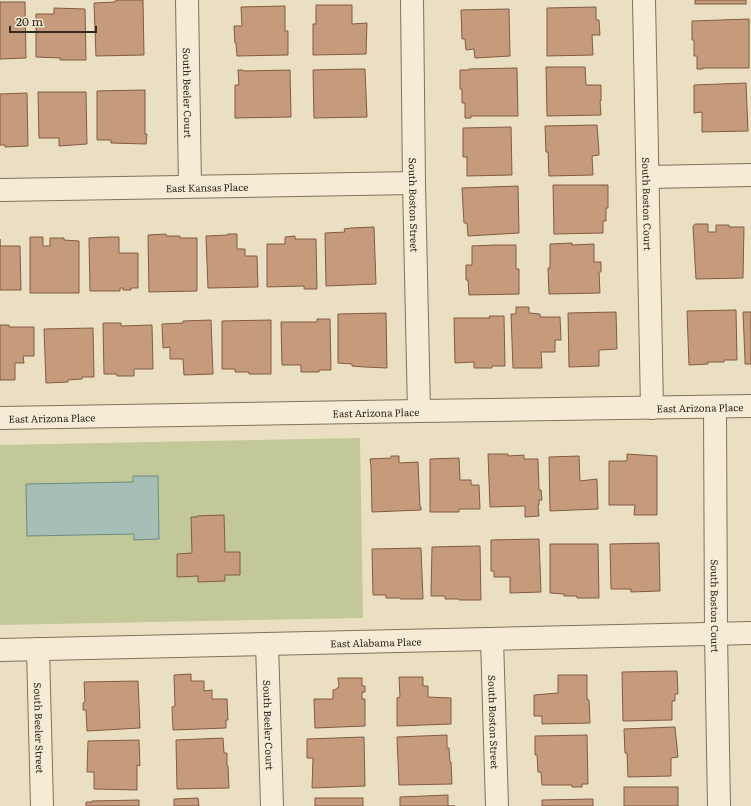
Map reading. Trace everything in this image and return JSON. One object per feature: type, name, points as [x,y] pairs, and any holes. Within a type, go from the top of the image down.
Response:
[{"type":"street","name":"South Beeler Court","points":[[187,0],[190,186]]},
{"type":"street","name":"South Boston Street","points":[[412,0],[419,411]]},
{"type":"street","name":"South Boston Court","points":[[644,0],[652,408]]},
{"type":"street","points":[[648,177],[751,175]]},
{"type":"street","name":"East Kansas Place","points":[[0,190],[414,183]]},
{"type":"street","name":"East Arizona Place","points":[[0,418],[751,406]]},
{"type":"street","name":"South Boston Court","points":[[715,407],[716,634],[719,806]]},
{"type":"street","name":"East Alabama Place","points":[[0,650],[751,633]]},
{"type":"street","name":"South Boston Street","points":[[492,639],[497,806]]},
{"type":"street","name":"South Beeler Court","points":[[267,644],[272,806]]},
{"type":"street","name":"South Beeler Street","points":[[38,649],[42,806]]},
{"type":"green space","points":[[360,438],[363,618],[0,625],[0,445]]},
{"type":"water","points":[[133,476],[158,476],[159,539],[134,540],[134,534],[27,536],[26,484],[133,482]]},
{"type":"building","points":[[119,0],[143,0],[144,55],[96,56],[94,3],[115,2]]},
{"type":"building","points":[[695,0],[746,0],[746,4],[695,4]]},
{"type":"building","points":[[0,2],[25,2],[26,58],[0,59]]},
{"type":"building","points":[[316,5],[352,5],[352,24],[367,23],[366,54],[313,55],[313,24],[316,24]]},
{"type":"building","points":[[285,6],[285,31],[288,31],[288,55],[237,56],[234,26],[242,26],[241,7]]},
{"type":"building","points":[[596,7],[596,20],[599,20],[600,35],[592,35],[593,55],[547,56],[547,8]]},
{"type":"building","points":[[54,8],[85,9],[86,60],[60,60],[60,58],[36,57],[36,14],[54,14]]},
{"type":"building","points":[[509,9],[510,56],[475,58],[474,49],[466,50],[465,39],[462,39],[461,10]]},
{"type":"building","points":[[749,19],[749,68],[697,69],[697,56],[694,56],[694,40],[692,40],[692,21]]},
{"type":"building","points":[[546,67],[585,67],[586,85],[601,85],[601,115],[547,116]]},
{"type":"building","points":[[517,68],[518,116],[471,116],[471,118],[465,118],[465,103],[462,103],[462,89],[460,89],[460,70]]},
{"type":"building","points":[[365,69],[367,117],[314,118],[313,70]]},
{"type":"building","points":[[238,70],[290,70],[291,117],[235,118],[235,85],[239,85]]},
{"type":"building","points":[[746,83],[748,131],[702,132],[702,112],[694,113],[694,85]]},
{"type":"building","points":[[145,90],[146,144],[111,143],[111,140],[97,140],[97,91]]},
{"type":"building","points":[[38,92],[86,92],[87,144],[59,146],[59,138],[39,138]]},
{"type":"building","points":[[27,93],[28,146],[5,147],[5,145],[0,145],[0,94]]},
{"type":"building","points":[[597,125],[599,155],[592,156],[593,175],[549,176],[545,126]]},
{"type":"building","points":[[511,127],[512,175],[467,176],[467,157],[463,157],[463,128]]},
{"type":"building","points":[[553,185],[608,185],[608,208],[606,208],[606,221],[603,221],[603,233],[554,234]]},
{"type":"building","points":[[518,186],[519,233],[468,236],[467,223],[464,223],[462,188]]},
{"type":"building","points":[[695,224],[708,224],[708,232],[716,232],[716,225],[744,227],[743,278],[696,279],[693,226]]},
{"type":"building","points":[[374,227],[376,284],[326,286],[325,233],[345,232],[344,229],[351,228]]},
{"type":"building","points":[[166,234],[166,236],[180,236],[180,238],[197,238],[197,291],[149,292],[148,235]]},
{"type":"building","points":[[237,234],[237,249],[245,249],[245,256],[257,256],[258,287],[208,288],[206,236]]},
{"type":"building","points":[[295,236],[295,239],[316,239],[317,289],[304,289],[304,286],[267,287],[267,244],[285,244],[285,237]]},
{"type":"building","points":[[30,237],[43,237],[43,246],[50,246],[50,238],[64,238],[64,240],[79,241],[79,293],[30,293]]},
{"type":"building","points":[[119,237],[119,253],[138,253],[138,288],[123,290],[123,288],[120,288],[120,291],[90,291],[89,238]]},
{"type":"building","points":[[572,243],[572,245],[594,244],[594,262],[601,262],[601,272],[599,272],[600,293],[549,294],[548,268],[550,268],[550,244]]},
{"type":"building","points":[[516,245],[516,269],[519,269],[519,294],[469,295],[468,280],[466,280],[466,265],[472,265],[472,246]]},
{"type":"building","points":[[0,246],[20,246],[21,290],[0,290]]},
{"type":"building","points":[[516,307],[529,307],[529,313],[540,314],[540,317],[560,317],[561,340],[555,340],[555,352],[541,352],[542,368],[513,368],[511,314],[516,314]]},
{"type":"building","points":[[736,310],[737,360],[724,360],[724,362],[708,362],[708,364],[689,365],[687,311]]},
{"type":"building","points":[[616,312],[617,349],[599,350],[599,366],[569,367],[568,313]]},
{"type":"building","points":[[743,312],[751,312],[751,364],[745,364]]},
{"type":"building","points":[[386,313],[387,368],[352,366],[352,364],[338,363],[338,314]]},
{"type":"building","points":[[489,316],[504,316],[505,366],[474,368],[474,362],[455,363],[454,318],[490,318]]},
{"type":"building","points":[[317,319],[330,319],[331,370],[301,372],[301,365],[282,365],[281,322],[317,322]]},
{"type":"building","points":[[211,320],[213,374],[184,375],[183,359],[170,359],[170,347],[163,348],[162,324],[183,323],[183,321]]},
{"type":"building","points":[[271,320],[271,374],[249,374],[249,372],[235,372],[235,369],[222,369],[222,321]]},
{"type":"building","points":[[103,323],[121,323],[121,326],[152,325],[153,369],[134,369],[134,376],[104,374]]},
{"type":"building","points":[[0,325],[9,325],[9,327],[34,327],[34,356],[23,356],[24,363],[15,363],[15,380],[0,380]]},
{"type":"building","points":[[93,328],[94,377],[82,377],[82,379],[68,380],[68,382],[46,383],[44,329]]},
{"type":"building","points":[[488,454],[508,454],[508,456],[524,455],[524,459],[538,459],[539,490],[541,490],[542,500],[539,500],[538,505],[539,516],[525,517],[525,506],[490,507]]},
{"type":"building","points":[[627,454],[657,456],[657,515],[634,515],[635,505],[609,505],[609,461],[627,461]]},
{"type":"building","points":[[391,456],[399,456],[399,463],[418,462],[421,510],[372,512],[370,459],[391,458]]},
{"type":"building","points":[[579,456],[580,481],[597,479],[598,509],[550,511],[549,457]]},
{"type":"building","points":[[459,458],[460,480],[471,480],[471,485],[479,485],[480,509],[459,509],[459,512],[430,512],[430,459]]},
{"type":"building","points":[[224,515],[225,552],[240,552],[240,575],[225,575],[225,581],[198,582],[198,576],[177,577],[177,554],[192,553],[191,517]]},
{"type":"building","points":[[539,539],[541,592],[510,593],[510,577],[494,577],[494,571],[491,571],[491,540]]},
{"type":"building","points":[[659,543],[660,591],[631,592],[631,589],[611,589],[610,544]]},
{"type":"building","points":[[550,544],[598,544],[599,598],[577,598],[577,596],[564,596],[564,594],[550,593]]},
{"type":"building","points":[[480,546],[481,600],[445,599],[445,596],[431,596],[432,547]]},
{"type":"building","points":[[421,548],[423,599],[386,598],[386,595],[373,595],[372,549]]},
{"type":"building","points":[[677,671],[678,694],[675,694],[675,701],[672,701],[672,720],[623,721],[622,672]]},
{"type":"building","points":[[191,674],[191,681],[204,681],[204,691],[212,690],[212,699],[227,699],[228,720],[226,720],[226,728],[173,730],[172,707],[175,706],[174,675]]},
{"type":"building","points":[[558,675],[587,675],[587,699],[589,700],[590,723],[542,724],[542,716],[534,716],[534,695],[558,693]]},
{"type":"building","points":[[399,677],[423,677],[423,686],[428,686],[428,697],[451,698],[451,724],[397,726],[397,698],[400,697]]},
{"type":"building","points":[[338,678],[362,678],[362,686],[365,686],[365,692],[362,692],[362,699],[365,699],[365,726],[315,728],[314,699],[333,699],[333,690],[339,687]]},
{"type":"building","points":[[138,681],[140,728],[87,731],[86,710],[83,710],[83,703],[85,702],[84,682]]},
{"type":"building","points":[[675,727],[678,757],[671,758],[671,776],[628,777],[624,729]]},
{"type":"building","points":[[447,735],[447,748],[449,748],[451,762],[452,784],[399,785],[397,737]]},
{"type":"building","points":[[587,735],[588,784],[582,784],[582,787],[572,787],[572,785],[542,785],[541,772],[538,772],[537,755],[535,755],[535,736]]},
{"type":"building","points":[[364,737],[365,786],[312,788],[313,758],[307,758],[307,739]]},
{"type":"building","points":[[223,738],[224,753],[227,753],[229,788],[177,789],[176,740]]},
{"type":"building","points":[[139,740],[140,766],[137,765],[137,790],[94,789],[94,772],[87,772],[88,741]]},
{"type":"building","points":[[624,787],[678,787],[678,806],[624,806]]},
{"type":"building","points":[[448,795],[448,806],[400,806],[400,797]]},
{"type":"building","points":[[198,798],[199,806],[174,806],[174,799]]},
{"type":"building","points":[[315,798],[363,798],[363,806],[315,806]]},
{"type":"building","points":[[593,799],[593,806],[542,806],[542,800]]},
{"type":"building","points":[[139,800],[139,806],[86,806],[86,802],[92,801]]}]
